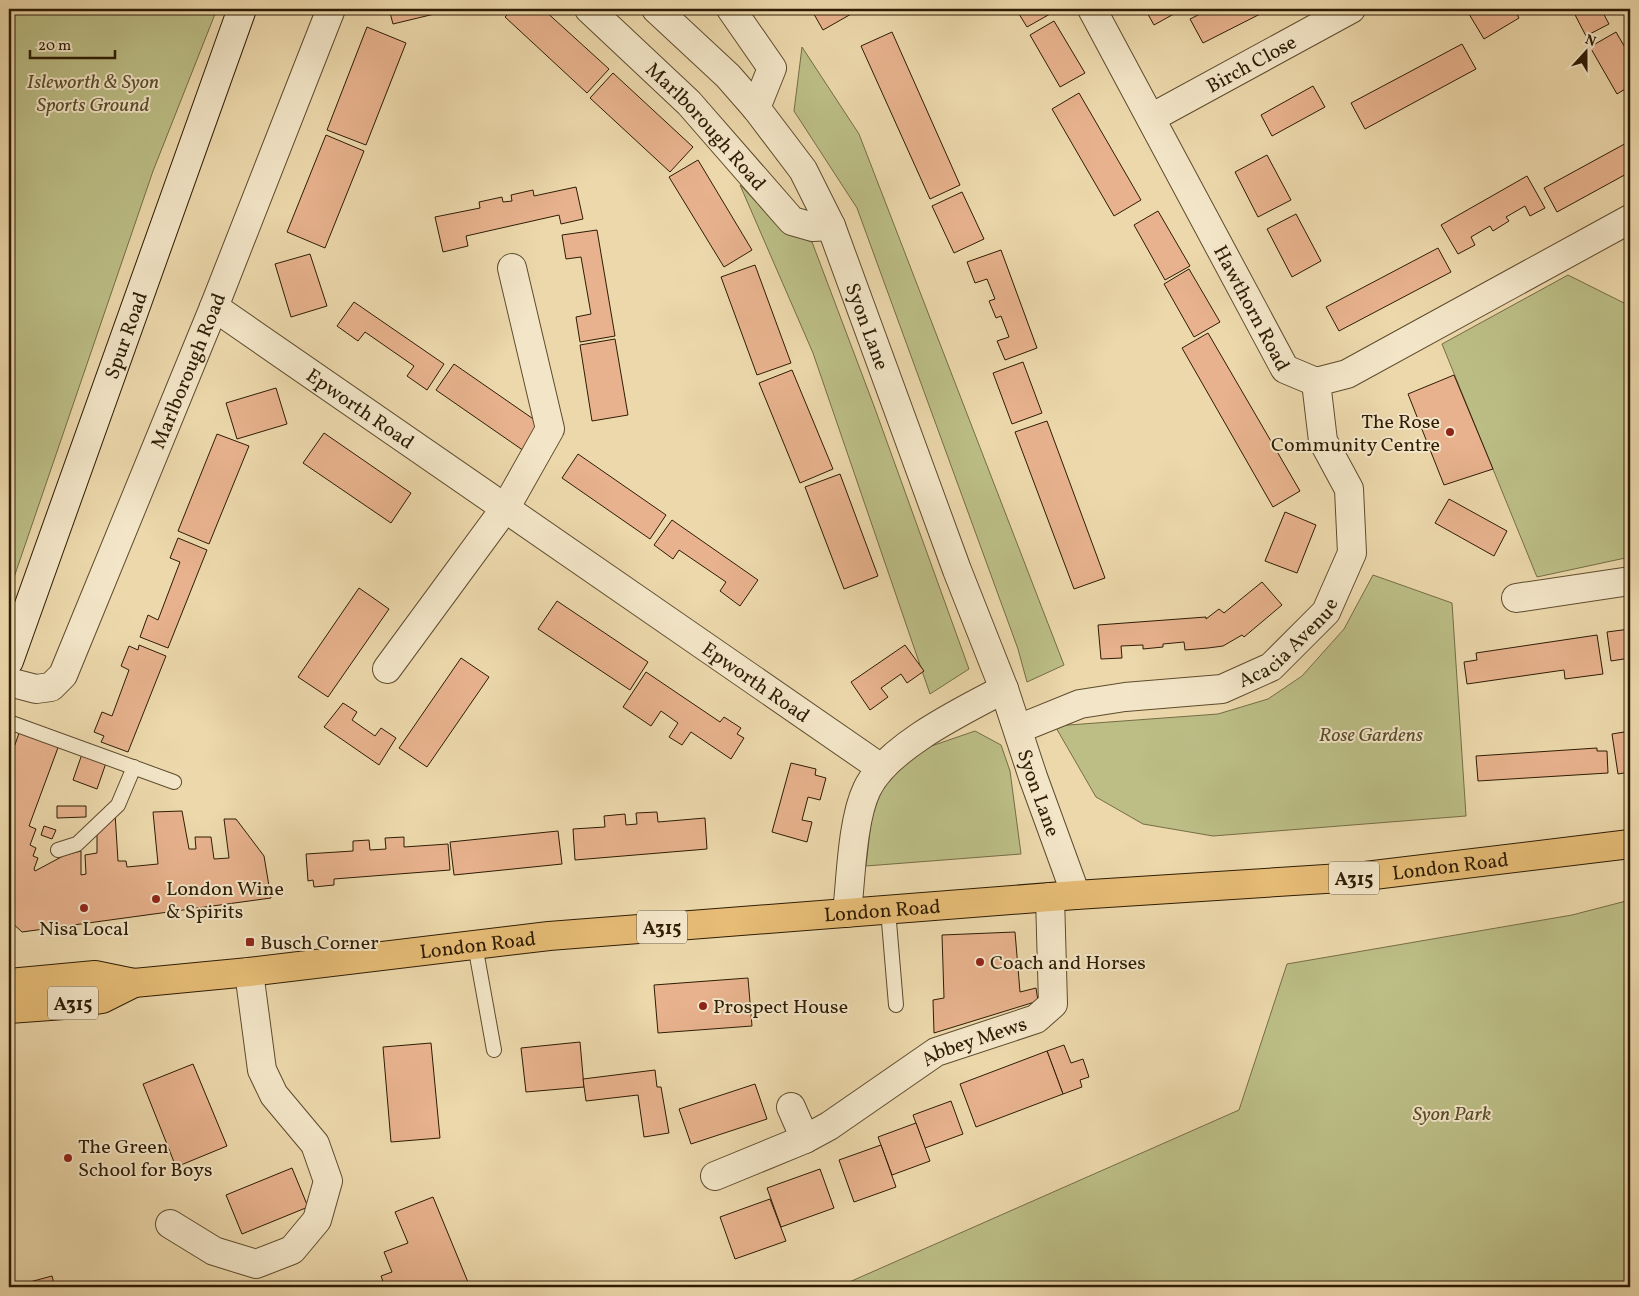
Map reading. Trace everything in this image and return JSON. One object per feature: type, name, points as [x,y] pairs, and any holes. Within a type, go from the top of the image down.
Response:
[{"type":"main road","name":"London Road","points":[[9,983],[96,975],[134,983],[249,972],[549,936],[1063,896],[1357,877],[1630,844]]},
{"type":"main road","name":"London Road","points":[[9,1009],[64,1005],[102,999],[134,983]]},
{"type":"street","name":"Spur Road","points":[[9,661],[242,9]]},
{"type":"street","name":"Marlborough Road","points":[[9,682],[36,689],[44,688],[51,687],[63,675],[214,307],[330,9]]},
{"type":"street","name":"Marlborough Road","points":[[589,9],[689,103],[792,221],[813,227],[830,226]]},
{"type":"street","name":"Syon Lane","points":[[656,9],[728,76],[756,108],[803,170],[830,226],[1018,729],[1033,777],[1063,896]]},
{"type":"street","points":[[731,9],[772,68],[756,108]]},
{"type":"street","name":"Hawthorn Road","points":[[1092,9],[1285,369],[1316,382],[1347,374],[1630,220]]},
{"type":"street","name":"Birch Close","points":[[1151,118],[1351,9]]},
{"type":"street","points":[[387,668],[506,508],[550,429],[512,268]]},
{"type":"street","name":"Epworth Road","points":[[214,307],[881,768]]},
{"type":"street","name":"Acacia Avenue","points":[[1018,729],[1080,704],[1125,697],[1222,689],[1271,667],[1326,612],[1352,553],[1349,489],[1323,441],[1316,382]]},
{"type":"street","points":[[1516,598],[1630,581]]},
{"type":"street","points":[[847,913],[857,817],[867,788],[881,768],[937,725],[1004,689]]},
{"type":"street","name":"Abbey Mews","points":[[715,1176],[805,1140],[829,1126],[936,1052],[1036,1019],[1053,1004],[1063,896]]},
{"type":"street","points":[[170,1224],[214,1251],[256,1264],[292,1250],[317,1220],[328,1181],[315,1144],[274,1095],[262,1070],[249,972]]},
{"type":"street","points":[[791,1107],[805,1140]]},
{"type":"lane","points":[[9,722],[174,782]]},
{"type":"lane","points":[[58,850],[77,844],[118,804],[134,767]]},
{"type":"lane","points":[[888,910],[896,1006]]},
{"type":"lane","points":[[475,945],[494,1050]]},
{"type":"green space","name":"Isleworth & Syon Sports Ground","points":[[9,9],[217,9],[153,171],[10,589]]},
{"type":"green space","points":[[802,47],[859,134],[1064,665],[1027,682],[1018,649],[857,208],[794,111]]},
{"type":"green space","points":[[740,185],[785,232],[812,242],[874,406],[969,669],[930,694],[813,353]]},
{"type":"green space","points":[[1568,275],[1630,306],[1630,557],[1537,577],[1442,344]]},
{"type":"green space","name":"Rose Gardens","points":[[1373,575],[1452,603],[1466,816],[1213,836],[1143,824],[1096,797],[1055,726],[1218,714],[1268,699],[1302,676],[1344,629]]},
{"type":"green space","points":[[975,731],[1001,745],[1010,771],[1021,854],[866,866],[872,813],[882,789],[917,751]]},
{"type":"green space","name":"Syon Park","points":[[1630,900],[1630,1287],[838,1287],[1239,1110],[1287,964],[1572,915]]},
{"type":"building","points":[[389,9],[455,9],[393,24]]},
{"type":"building","points":[[513,9],[543,9],[609,69],[587,93],[505,17]]},
{"type":"building","points":[[811,9],[860,9],[823,30]]},
{"type":"building","points":[[1016,9],[1047,9],[1050,14],[1027,27]]},
{"type":"building","points":[[1145,9],[1180,9],[1181,10],[1154,25]]},
{"type":"building","points":[[1210,9],[1270,9],[1203,43],[1190,19]]},
{"type":"building","points":[[1466,9],[1499,9],[1501,12],[1507,9],[1514,9],[1519,18],[1484,39]]},
{"type":"building","points":[[1572,9],[1601,9],[1609,24],[1586,36]]},
{"type":"building","points":[[1054,21],[1085,73],[1060,87],[1030,35]]},
{"type":"building","points":[[367,27],[406,43],[366,145],[327,130]]},
{"type":"building","points":[[892,32],[960,185],[930,199],[861,46]]},
{"type":"building","points":[[1616,32],[1630,56],[1630,86],[1617,94],[1590,47]]},
{"type":"building","points":[[1462,44],[1476,69],[1365,129],[1351,103]]},
{"type":"building","points":[[613,73],[693,147],[670,172],[590,98]]},
{"type":"building","points":[[1313,86],[1325,107],[1272,136],[1261,115]]},
{"type":"building","points":[[1079,93],[1141,200],[1114,216],[1052,109]]},
{"type":"building","points":[[326,135],[364,151],[325,248],[287,232]]},
{"type":"building","points":[[1630,141],[1630,172],[1557,212],[1544,188]]},
{"type":"building","points":[[1267,155],[1291,200],[1258,217],[1235,172]]},
{"type":"building","points":[[698,160],[752,250],[724,267],[669,177]]},
{"type":"building","points":[[1527,176],[1545,208],[1530,216],[1525,206],[1506,217],[1509,221],[1493,231],[1490,226],[1471,237],[1475,245],[1458,254],[1441,225]]},
{"type":"building","points":[[576,187],[583,219],[561,224],[559,215],[466,236],[468,246],[443,252],[435,217],[480,208],[479,202],[502,197],[503,202],[512,201],[511,195],[533,190],[534,196]]},
{"type":"building","points":[[962,192],[984,239],[954,253],[932,206]]},
{"type":"building","points":[[1158,211],[1190,266],[1165,280],[1134,225]]},
{"type":"building","points":[[1296,214],[1321,261],[1292,277],[1267,229]]},
{"type":"building","points":[[597,230],[615,336],[580,342],[576,317],[591,314],[581,257],[566,259],[562,235]]},
{"type":"building","points":[[1438,248],[1451,272],[1339,331],[1326,307]]},
{"type":"building","points":[[1001,250],[1037,348],[1005,360],[997,341],[1009,337],[1001,316],[996,318],[989,301],[995,299],[987,279],[975,283],[967,262]]},
{"type":"building","points":[[310,254],[327,306],[291,317],[275,264]]},
{"type":"building","points":[[755,265],[791,363],[757,375],[721,277]]},
{"type":"building","points":[[1189,269],[1220,322],[1194,337],[1164,284]]},
{"type":"building","points":[[354,302],[444,364],[427,390],[407,376],[414,366],[365,332],[358,341],[337,326]]},
{"type":"building","points":[[1208,333],[1300,491],[1273,507],[1182,348]]},
{"type":"building","points":[[615,339],[628,415],[592,421],[580,345]]},
{"type":"building","points":[[1023,362],[1042,413],[1012,424],[993,373]]},
{"type":"building","points":[[454,364],[542,425],[524,451],[436,390]]},
{"type":"building","points":[[792,370],[833,469],[800,483],[759,383]]},
{"type":"building","name":"The Rose Community Centre","points":[[1454,375],[1493,469],[1444,485],[1408,394]]},
{"type":"building","points":[[276,388],[287,424],[237,439],[226,403]]},
{"type":"building","points":[[1047,421],[1105,578],[1074,589],[1015,432]]},
{"type":"building","points":[[324,433],[411,493],[391,523],[303,463]]},
{"type":"building","points":[[217,434],[249,446],[209,544],[178,531]]},
{"type":"building","points":[[578,454],[666,515],[650,539],[562,478]]},
{"type":"building","points":[[840,474],[878,576],[844,589],[805,487]]},
{"type":"building","points":[[1449,499],[1507,531],[1494,556],[1435,523]]},
{"type":"building","points":[[1285,512],[1316,525],[1297,573],[1265,561]]},
{"type":"building","points":[[672,520],[758,580],[740,606],[720,591],[726,582],[679,550],[673,559],[654,545]]},
{"type":"building","points":[[178,538],[207,550],[168,648],[140,637],[148,615],[158,620],[180,562],[170,558]]},
{"type":"building","points":[[1262,582],[1282,605],[1244,637],[1242,635],[1223,646],[1185,650],[1184,642],[1163,644],[1163,647],[1143,649],[1143,645],[1121,646],[1122,658],[1101,659],[1098,625],[1206,617],[1206,619],[1219,609],[1224,613]]},
{"type":"building","points":[[359,588],[389,609],[328,697],[298,677]]},
{"type":"building","points":[[557,601],[648,662],[630,690],[538,629]]},
{"type":"building","points":[[1630,629],[1630,658],[1611,661],[1607,632]]},
{"type":"building","points":[[1597,635],[1603,674],[1565,679],[1564,670],[1467,684],[1464,662],[1477,660],[1476,653]]},
{"type":"building","points":[[139,645],[166,656],[128,752],[101,742],[104,736],[94,732],[102,712],[112,716],[129,670],[121,666],[129,646],[138,650]]},
{"type":"building","points":[[905,645],[924,671],[907,683],[901,674],[881,688],[888,697],[870,710],[851,682]]},
{"type":"building","points":[[461,658],[489,677],[427,767],[399,748]]},
{"type":"building","points":[[646,672],[720,722],[724,717],[741,728],[737,734],[744,738],[731,759],[691,732],[682,745],[669,737],[678,723],[661,711],[651,726],[623,707]]},
{"type":"building","points":[[343,703],[357,712],[352,720],[375,736],[381,728],[396,738],[379,765],[324,727]]},
{"type":"building","points":[[20,730],[59,745],[29,826],[36,829],[30,845],[36,848],[33,856],[38,858],[35,871],[65,855],[81,851],[81,875],[86,874],[85,855],[97,853],[97,829],[115,813],[118,861],[126,861],[127,867],[158,864],[153,812],[182,811],[189,849],[196,849],[195,837],[211,837],[214,859],[229,858],[224,819],[236,819],[264,856],[271,898],[22,932],[9,920],[9,762]]},
{"type":"building","points":[[1630,731],[1630,772],[1618,774],[1612,734]]},
{"type":"building","points":[[1597,748],[1597,751],[1607,751],[1608,773],[1478,781],[1476,756]]},
{"type":"building","points":[[82,754],[106,763],[97,789],[73,780]]},
{"type":"building","points":[[791,763],[816,769],[815,775],[826,778],[820,800],[808,797],[802,820],[812,822],[807,842],[772,832]]},
{"type":"building","points":[[57,806],[86,806],[86,817],[57,818]]},
{"type":"building","points":[[657,812],[658,822],[705,818],[707,849],[575,860],[573,829],[605,827],[604,816],[625,814],[626,825],[637,824],[636,813]]},
{"type":"building","points":[[44,826],[56,830],[52,839],[41,835]]},
{"type":"building","points":[[558,831],[562,864],[454,875],[450,842]]},
{"type":"building","points":[[404,837],[404,847],[448,844],[450,870],[334,879],[334,885],[314,887],[313,880],[308,881],[306,854],[353,851],[353,841],[369,840],[370,850],[386,849],[385,838]]},
{"type":"building","name":"Coach and Horses","points":[[1015,932],[1020,992],[1036,988],[1038,1001],[934,1033],[933,1000],[944,998],[942,935]]},
{"type":"building","name":"Prospect House","points":[[748,978],[752,1026],[658,1033],[654,985]]},
{"type":"building","points":[[580,1042],[584,1087],[526,1092],[521,1048]]},
{"type":"building","points":[[431,1043],[440,1138],[391,1142],[383,1047]]},
{"type":"building","points":[[1064,1045],[1071,1063],[1083,1059],[1089,1077],[1080,1080],[1082,1087],[1063,1094],[1047,1051]]},
{"type":"building","points":[[1047,1051],[1063,1094],[976,1127],[960,1084]]},
{"type":"building","points":[[193,1064],[227,1146],[176,1167],[143,1084]]},
{"type":"building","points":[[655,1070],[657,1087],[661,1087],[669,1133],[644,1137],[638,1095],[586,1101],[583,1079]]},
{"type":"building","points":[[755,1084],[767,1119],[691,1144],[679,1109]]},
{"type":"building","points":[[951,1101],[963,1134],[925,1148],[913,1115]]},
{"type":"building","points":[[916,1123],[930,1161],[892,1175],[878,1137]]},
{"type":"building","points":[[881,1145],[896,1187],[854,1202],[839,1160]]},
{"type":"building","points":[[292,1168],[308,1207],[242,1234],[226,1195]]},
{"type":"building","points":[[820,1169],[834,1208],[781,1227],[767,1188]]},
{"type":"building","points":[[433,1197],[470,1287],[385,1287],[381,1276],[392,1272],[384,1252],[408,1243],[395,1212]]},
{"type":"building","points":[[770,1199],[786,1241],[735,1259],[720,1217]]},
{"type":"building","points":[[52,1276],[55,1287],[11,1287]]},
{"type":"place","name":"The Rose Community Centre","points":[[1450,432]]},
{"type":"place","name":"London Wine & Spirits","points":[[156,899]]},
{"type":"place","name":"Nisa Local","points":[[84,908]]},
{"type":"place","name":"Busch Corner","points":[[250,942]]},
{"type":"place","name":"Coach and Horses","points":[[980,962]]},
{"type":"place","name":"Prospect House","points":[[703,1006]]},
{"type":"place","name":"The Green School for Boys","points":[[68,1158]]}]
